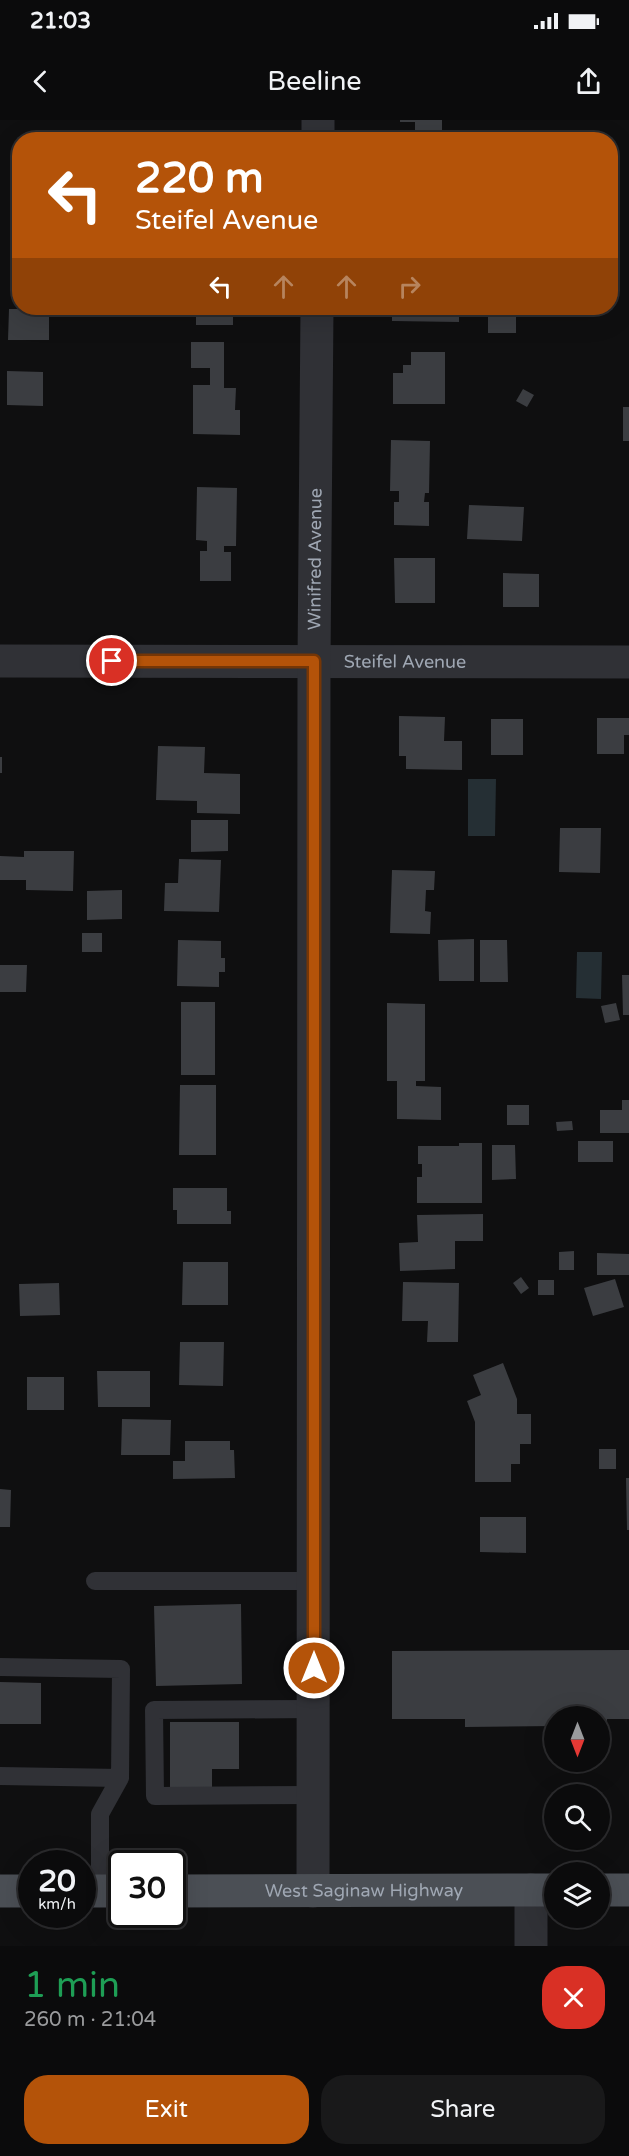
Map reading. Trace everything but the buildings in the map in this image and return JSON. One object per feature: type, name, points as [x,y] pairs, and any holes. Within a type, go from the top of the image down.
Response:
[{"type":"main road","name":"West Saginaw Highway","points":[[186,1891],[543,1890]]},
{"type":"main road","points":[[610,1890],[629,1890]]},
{"type":"main road","points":[[0,1891],[18,1891]]},
{"type":"street","name":"Winifred Avenue","points":[[313,1891],[314,661],[317,315]]},
{"type":"street","name":"Steifel Avenue","points":[[0,661],[629,662]]},
{"type":"street","points":[[531,1946],[543,1890]]},
{"type":"lane","points":[[95,1581],[314,1581]]},
{"type":"lane","points":[[0,1667],[121,1669],[120,1778],[100,1814],[101,1891]]},
{"type":"lane","points":[[313,1795],[155,1796],[154,1710],[314,1709]]},
{"type":"lane","points":[[0,1776],[120,1778]]},
{"type":"shaded area","points":[[468,779],[496,779],[495,836],[468,836]]},
{"type":"shaded area","points":[[577,952],[602,952],[601,999],[576,998]]},
{"type":"route","points":[[112,661],[314,661],[314,1668]]}]
